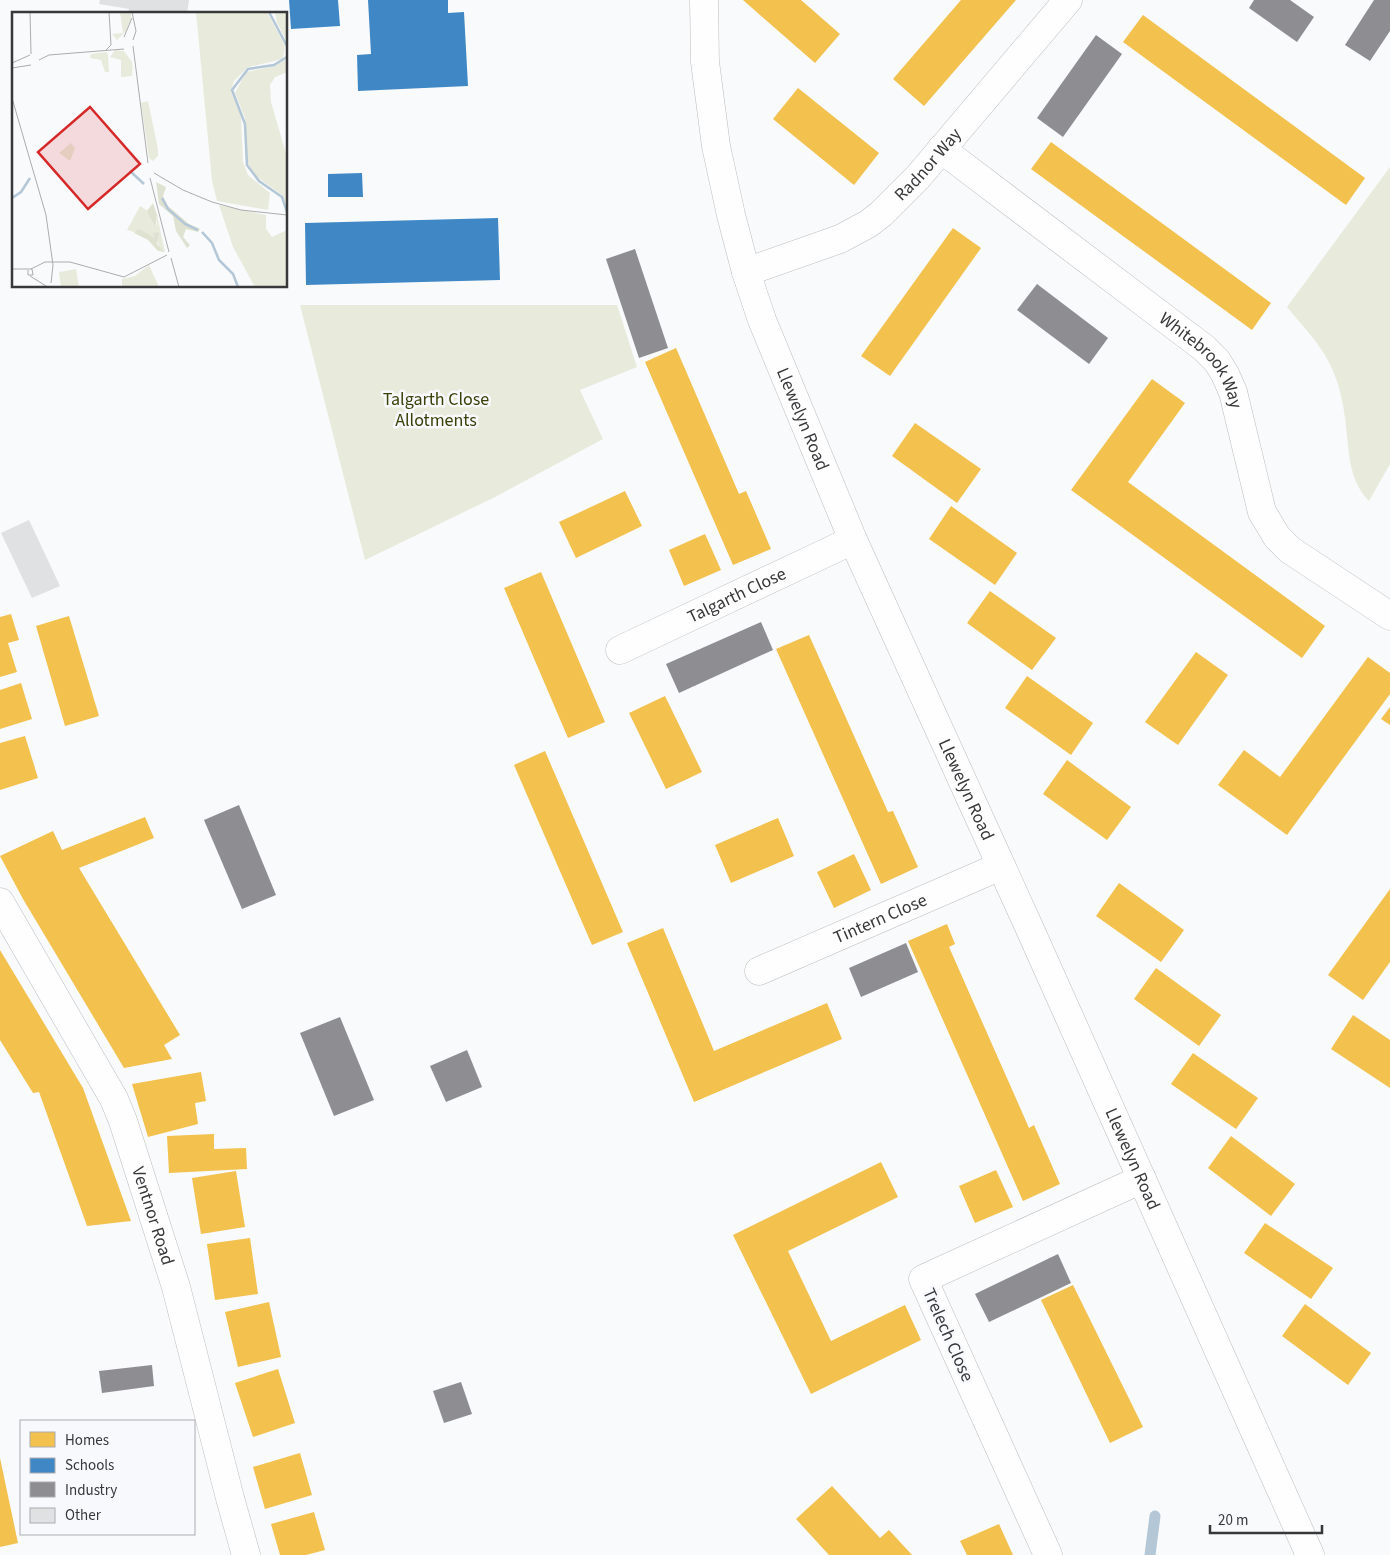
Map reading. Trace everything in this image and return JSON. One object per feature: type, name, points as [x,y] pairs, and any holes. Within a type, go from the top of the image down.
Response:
[{"type":"street","name":"Llewelyn Road","points":[[704,0],[705,62],[716,146],[730,215],[762,320],[853,540],[1310,1555]]},
{"type":"street","name":"Radnor Way","points":[[746,272],[840,239],[868,224],[893,203],[1068,0]]},
{"type":"street","name":"Whitebrook Way","points":[[941,149],[1204,348],[1217,361],[1233,392],[1258,498],[1268,524],[1277,537],[1290,550],[1390,616]]},
{"type":"street","name":"Talgarth Close","points":[[620,650],[853,540]]},
{"type":"street","name":"Tintern Close","points":[[759,971],[1001,866]]},
{"type":"street","name":"Ventnor Road","points":[[0,902],[107,1086],[123,1120],[176,1286],[246,1555]]},
{"type":"street","name":"Trelech Close","points":[[1048,1555],[923,1278],[1142,1179]]},
{"type":"green space","points":[[1390,167],[1390,464],[1369,501],[1357,483],[1350,462],[1342,401],[1331,366],[1314,339],[1287,307]]},
{"type":"green space","name":"Talgarth Close Allotments","points":[[300,305],[617,305],[637,367],[580,390],[603,439],[497,496],[365,560]]},
{"type":"building: Homes","points":[[743,0],[801,0],[840,34],[815,63]]},
{"type":"building: Homes","points":[[961,0],[1016,0],[924,106],[893,79]]},
{"type":"building: Homes","points":[[1143,15],[1365,178],[1346,205],[1123,42]]},
{"type":"building: Homes","points":[[798,88],[879,153],[854,185],[773,119]]},
{"type":"building: Homes","points":[[1051,142],[1271,303],[1252,330],[1031,169]]},
{"type":"building: Homes","points":[[953,228],[981,248],[890,376],[861,356]]},
{"type":"building: Homes","points":[[676,348],[739,494],[746,491],[771,549],[733,565],[645,362]]},
{"type":"building: Homes","points":[[1152,379],[1185,403],[1128,482],[1325,626],[1302,658],[1071,490]]},
{"type":"building: Homes","points":[[915,423],[981,469],[957,503],[892,456]]},
{"type":"building: Homes","points":[[625,491],[642,526],[576,558],[559,522]]},
{"type":"building: Homes","points":[[951,506],[1017,553],[995,585],[929,539]]},
{"type":"building: Homes","points":[[705,534],[721,570],[684,586],[669,550]]},
{"type":"building: Homes","points":[[541,572],[605,722],[568,738],[504,588]]},
{"type":"building: Homes","points":[[990,591],[1056,638],[1032,670],[967,623]]},
{"type":"building: Homes","points":[[11,614],[19,640],[8,643],[17,672],[0,677],[0,617]]},
{"type":"building: Homes","points":[[69,616],[99,716],[65,726],[36,626]]},
{"type":"building: Homes","points":[[809,635],[888,812],[893,811],[918,867],[881,884],[776,649]]},
{"type":"building: Homes","points":[[1196,652],[1228,675],[1178,745],[1145,722]]},
{"type":"building: Homes","points":[[1368,657],[1390,673],[1390,694],[1287,835],[1218,785],[1244,750],[1280,777]]},
{"type":"building: Homes","points":[[1027,676],[1093,723],[1071,755],[1005,708]]},
{"type":"building: Homes","points":[[21,683],[32,719],[0,729],[0,690]]},
{"type":"building: Homes","points":[[665,696],[702,772],[666,789],[629,713]]},
{"type":"building: Homes","points":[[1390,707],[1390,725],[1381,719]]},
{"type":"building: Homes","points":[[25,736],[38,778],[0,790],[0,743]]},
{"type":"building: Homes","points":[[545,751],[623,932],[592,945],[514,765]]},
{"type":"building: Homes","points":[[1067,760],[1131,807],[1107,840],[1043,794]]},
{"type":"building: Homes","points":[[145,817],[154,838],[79,868],[180,1035],[164,1045],[172,1059],[124,1068],[23,899],[0,856],[53,831],[62,850]]},
{"type":"building: Homes","points":[[778,818],[794,856],[731,883],[715,845]]},
{"type":"building: Homes","points":[[854,854],[871,890],[834,908],[817,872]]},
{"type":"building: Homes","points":[[1119,883],[1184,930],[1161,962],[1096,916]]},
{"type":"building: Homes","points":[[1390,889],[1390,962],[1363,1000],[1328,975]]},
{"type":"building: Homes","points":[[947,924],[955,944],[949,947],[1029,1128],[1034,1125],[1060,1184],[1023,1201],[908,941]]},
{"type":"building: Homes","points":[[663,928],[714,1051],[827,1003],[842,1039],[694,1102],[627,943]]},
{"type":"building: Homes","points":[[0,950],[83,1088],[131,1221],[87,1226],[39,1092],[33,1093],[0,1040]]},
{"type":"building: Homes","points":[[1156,968],[1221,1015],[1199,1046],[1134,999]]},
{"type":"building: Homes","points":[[1353,1015],[1390,1040],[1390,1088],[1331,1049]]},
{"type":"building: Homes","points":[[1193,1053],[1258,1098],[1236,1129],[1171,1084]]},
{"type":"building: Homes","points":[[201,1072],[206,1101],[195,1103],[198,1124],[148,1137],[132,1084]]},
{"type":"building: Homes","points":[[214,1134],[214,1149],[246,1148],[247,1169],[169,1173],[167,1136]]},
{"type":"building: Homes","points":[[1231,1136],[1295,1184],[1271,1216],[1208,1168]]},
{"type":"building: Homes","points":[[881,1162],[898,1197],[788,1251],[831,1341],[905,1305],[921,1340],[811,1394],[733,1235]]},
{"type":"building: Homes","points":[[996,1170],[1013,1207],[975,1223],[959,1186]]},
{"type":"building: Homes","points":[[236,1171],[245,1227],[201,1234],[192,1178]]},
{"type":"building: Homes","points":[[1265,1223],[1333,1268],[1311,1299],[1244,1253]]},
{"type":"building: Homes","points":[[250,1238],[258,1294],[215,1300],[207,1244]]},
{"type":"building: Homes","points":[[1073,1285],[1143,1427],[1110,1443],[1041,1300]]},
{"type":"building: Homes","points":[[269,1302],[281,1357],[238,1367],[225,1312]]},
{"type":"building: Homes","points":[[1305,1304],[1371,1353],[1348,1385],[1282,1336]]},
{"type":"building: Homes","points":[[278,1369],[295,1423],[253,1437],[235,1383]]},
{"type":"building: Homes","points":[[300,1453],[312,1495],[265,1509],[253,1467]]},
{"type":"building: Homes","points":[[0,1458],[18,1543],[0,1547]]},
{"type":"building: Homes","points":[[832,1486],[880,1538],[889,1530],[912,1555],[829,1555],[796,1519]]},
{"type":"building: Homes","points":[[314,1512],[325,1550],[306,1555],[280,1555],[271,1524]]},
{"type":"building: Homes","points":[[999,1524],[1013,1555],[967,1555],[960,1541]]},
{"type":"building: Schools","points":[[289,0],[338,0],[340,26],[291,29]]},
{"type":"building: Schools","points":[[368,0],[448,0],[448,13],[464,12],[468,86],[358,91],[357,55],[371,54]]},
{"type":"building: Schools","points":[[362,173],[363,197],[328,197],[328,174]]},
{"type":"building: Schools","points":[[498,218],[500,280],[306,285],[305,223]]},
{"type":"building: Industry","points":[[1254,0],[1290,0],[1314,17],[1297,42],[1249,8]]},
{"type":"building: Industry","points":[[1374,0],[1390,0],[1390,31],[1370,61],[1345,45]]},
{"type":"building: Industry","points":[[1096,35],[1122,54],[1063,137],[1037,118]]},
{"type":"building: Industry","points":[[635,249],[668,348],[639,358],[606,259]]},
{"type":"building: Industry","points":[[1037,284],[1108,338],[1089,364],[1017,310]]},
{"type":"building: Industry","points":[[761,622],[773,650],[679,693],[666,664]]},
{"type":"building: Industry","points":[[239,805],[276,895],[242,909],[204,820]]},
{"type":"building: Industry","points":[[906,943],[918,972],[861,997],[849,968]]},
{"type":"building: Industry","points":[[340,1017],[374,1100],[334,1116],[300,1033]]},
{"type":"building: Industry","points":[[467,1050],[482,1087],[446,1102],[430,1066]]},
{"type":"building: Industry","points":[[1058,1254],[1071,1283],[989,1322],[975,1294]]},
{"type":"building: Industry","points":[[152,1365],[154,1386],[102,1393],[99,1371]]},
{"type":"building: Industry","points":[[461,1382],[472,1414],[444,1423],[433,1391]]},
{"type":"building: Other","points":[[100,0],[189,0],[187,12],[128,12],[129,9],[99,4]]},
{"type":"building: Other","points":[[29,520],[60,586],[32,598],[1,533]]},
{"type":"waterway","points":[[1150,1555],[1155,1516]]}]
